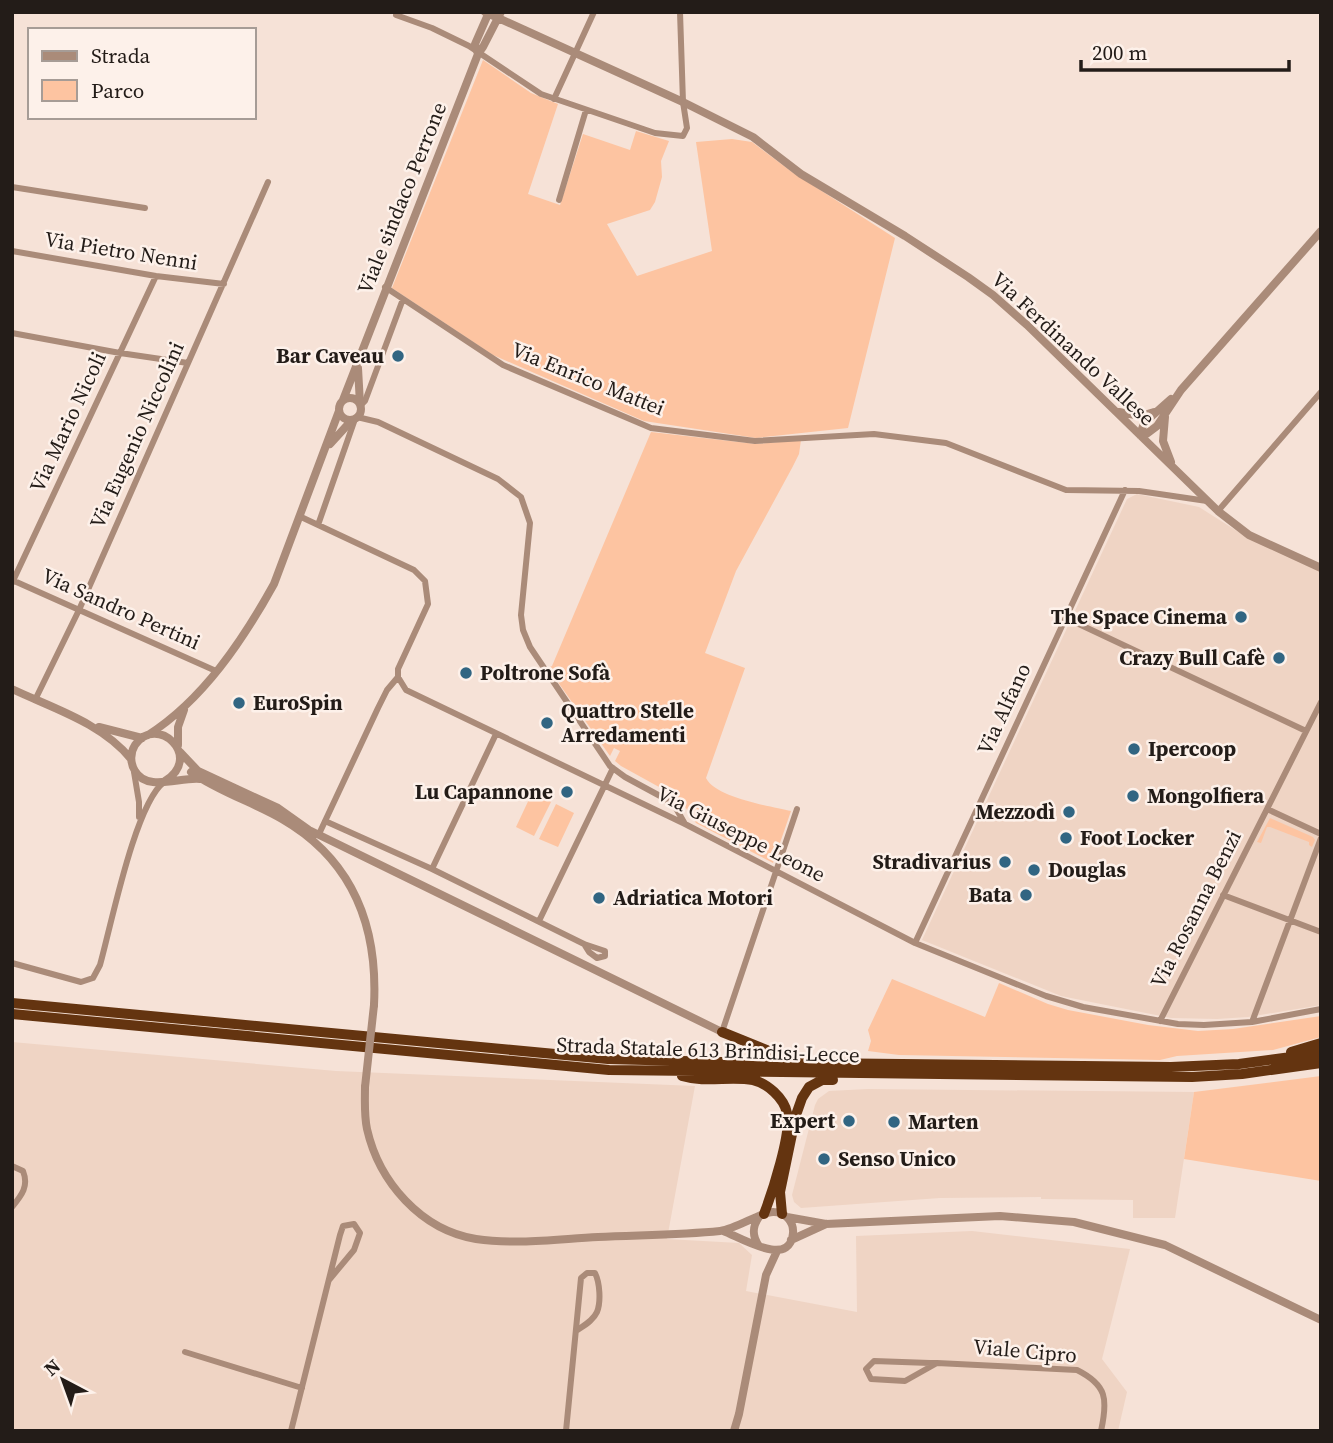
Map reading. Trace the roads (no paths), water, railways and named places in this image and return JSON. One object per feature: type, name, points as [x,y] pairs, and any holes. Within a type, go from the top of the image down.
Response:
[{"type":"highway","name":"Strada Statale 613 Brindisi-Lecce","points":[[12,1003],[608,1059],[1171,1067],[1239,1064],[1321,1053]]},
{"type":"highway","name":"Strada Statale 613 Brindisi-Lecce","points":[[12,1014],[609,1070],[1192,1077],[1321,1065]]},
{"type":"highway","points":[[722,1032],[779,1055],[873,1059],[885,1063]]},
{"type":"highway","points":[[1171,1067],[1274,1055],[1321,1043]]},
{"type":"highway","points":[[664,1071],[689,1078],[752,1080],[768,1086],[778,1097],[787,1113],[786,1134],[771,1194],[762,1216]]},
{"type":"highway","points":[[785,1215],[780,1192],[796,1115],[809,1087],[822,1080],[910,1081],[934,1075]]},
{"type":"street","points":[[554,99],[594,12]]},
{"type":"street","points":[[396,15],[432,28],[469,46],[541,94],[655,133],[683,136],[687,128],[683,102],[680,12]]},
{"type":"street","points":[[478,54],[475,44],[488,13]]},
{"type":"street","name":"Via Ferdinando Vallese","points":[[488,13],[499,15],[753,137],[802,174],[905,236],[993,295],[1218,511],[1249,535],[1321,568]]},
{"type":"street","points":[[478,54],[499,15]]},
{"type":"street","name":"Viale sindaco Perrone","points":[[343,400],[478,54]]},
{"type":"street","points":[[559,200],[586,110]]},
{"type":"street","name":"Via Eugenio Niccolini","points":[[35,700],[79,610],[268,182]]},
{"type":"street","points":[[12,187],[145,208]]},
{"type":"street","points":[[1140,435],[1142,426],[1163,410],[1321,232]]},
{"type":"street","name":"Via Pietro Nenni","points":[[12,251],[156,276],[224,284]]},
{"type":"street","name":"Via Mario Nicoli","points":[[13,581],[156,276]]},
{"type":"street","name":"Via Enrico Mattei","points":[[385,287],[503,365],[652,428],[755,441],[874,434],[946,443],[1066,489],[1125,490],[1207,502]]},
{"type":"street","points":[[318,525],[355,418],[365,401],[403,299]]},
{"type":"street","points":[[12,332],[120,354],[188,363]]},
{"type":"street","name":"Viale sindaco Perrone","points":[[359,355],[360,406]]},
{"type":"street","points":[[1218,511],[1321,392]]},
{"type":"street","points":[[138,825],[139,802],[132,763],[136,743],[169,721],[244,635],[274,584],[343,400],[352,398],[378,422]]},
{"type":"street","points":[[1111,407],[1132,416],[1163,410]]},
{"type":"street","points":[[1163,410],[1163,441],[1176,470]]},
{"type":"street","points":[[339,411],[344,418],[378,422],[498,479],[521,498],[530,523],[521,615],[526,640],[598,750],[613,768],[673,803],[685,824]]},
{"type":"street","points":[[321,458],[334,438],[355,418]]},
{"type":"street","name":"Via Alfano","points":[[915,943],[1125,490]]},
{"type":"street","points":[[299,516],[414,570],[425,581],[428,604],[398,669],[398,677],[387,690],[318,834]]},
{"type":"street","name":"Via Sandro Pertini","points":[[13,581],[215,671]]},
{"type":"street","points":[[1066,618],[1306,731]]},
{"type":"street","name":"Via Giuseppe Leone","points":[[398,677],[406,690],[685,824],[915,943],[1046,996],[1083,1007],[1160,1021],[1205,1025],[1252,1021],[1321,1009]]},
{"type":"street","points":[[12,689],[111,738],[132,763],[136,774],[149,782],[187,778],[206,781]]},
{"type":"street","points":[[12,962],[81,982],[93,978],[100,965],[138,825],[149,801],[177,771],[180,719],[195,694]]},
{"type":"street","name":"Via Rosanna Benzi","points":[[1160,1021],[1321,702]]},
{"type":"street","points":[[70,717],[107,730],[145,736],[163,734],[174,742],[190,771],[274,814],[299,831],[332,862],[346,880],[365,917],[374,955],[374,1005],[365,1087],[366,1126],[379,1164],[390,1183],[420,1214],[454,1233],[473,1238],[514,1242],[723,1230],[776,1212],[826,1224],[1000,1216],[1074,1222],[1165,1245],[1321,1320]]},
{"type":"street","points":[[432,869],[496,734]]},
{"type":"street","points":[[179,752],[198,771],[278,808],[318,834],[722,1032],[797,809]]},
{"type":"street","points":[[539,921],[613,768]]},
{"type":"street","points":[[1252,1021],[1321,836],[1267,809]]},
{"type":"street","points":[[325,821],[432,869],[584,944]]},
{"type":"street","points":[[1223,895],[1321,932]]},
{"type":"street","points":[[12,1167],[23,1171],[27,1181],[24,1192],[12,1207]]},
{"type":"street","points":[[734,1431],[766,1275],[777,1251],[791,1240],[793,1228],[785,1215]]},
{"type":"street","points":[[762,1216],[754,1228],[754,1235],[762,1247],[766,1275]]},
{"type":"street","points":[[291,1431],[340,1234],[343,1226],[354,1224],[360,1233],[354,1250],[329,1280]]},
{"type":"street","points":[[791,1240],[826,1224]]},
{"type":"street","points":[[723,1230],[777,1251]]},
{"type":"street","points":[[566,1431],[581,1278],[587,1273],[595,1273],[599,1281],[597,1312],[576,1331]]},
{"type":"street","points":[[185,1352],[302,1388]]},
{"type":"street","name":"Viale Cipro","points":[[937,1363],[905,1381],[871,1379],[866,1369],[874,1361],[937,1363],[1077,1370],[1094,1378],[1104,1395],[1106,1410],[1101,1431]]},
{"type":"street","points":[[739,1414],[740,1431]]},
{"type":"place","name":"Bar Caveau","points":[[398,356]]},
{"type":"place","name":"The Space Cinema","points":[[1241,617]]},
{"type":"place","name":"Crazy Bull Cafè","points":[[1279,658]]},
{"type":"place","name":"Poltrone Sofà","points":[[466,673]]},
{"type":"place","name":"EuroSpin","points":[[239,703]]},
{"type":"place","name":"Quattro Stelle Arredamenti","points":[[547,723]]},
{"type":"place","name":"Ipercoop","points":[[1134,749]]},
{"type":"place","name":"Lu Capannone","points":[[567,792]]},
{"type":"place","name":"Mongolfiera","points":[[1133,796]]},
{"type":"place","name":"Mezzodì","points":[[1069,812]]},
{"type":"place","name":"Foot Locker","points":[[1066,838]]},
{"type":"place","name":"Stradivarius","points":[[1005,862]]},
{"type":"place","name":"Douglas","points":[[1034,870]]},
{"type":"place","name":"Bata","points":[[1026,895]]},
{"type":"place","name":"Adriatica Motori","points":[[599,898]]},
{"type":"place","name":"Expert","points":[[849,1121]]},
{"type":"place","name":"Marten","points":[[894,1122]]},
{"type":"place","name":"Senso Unico","points":[[824,1159]]}]
